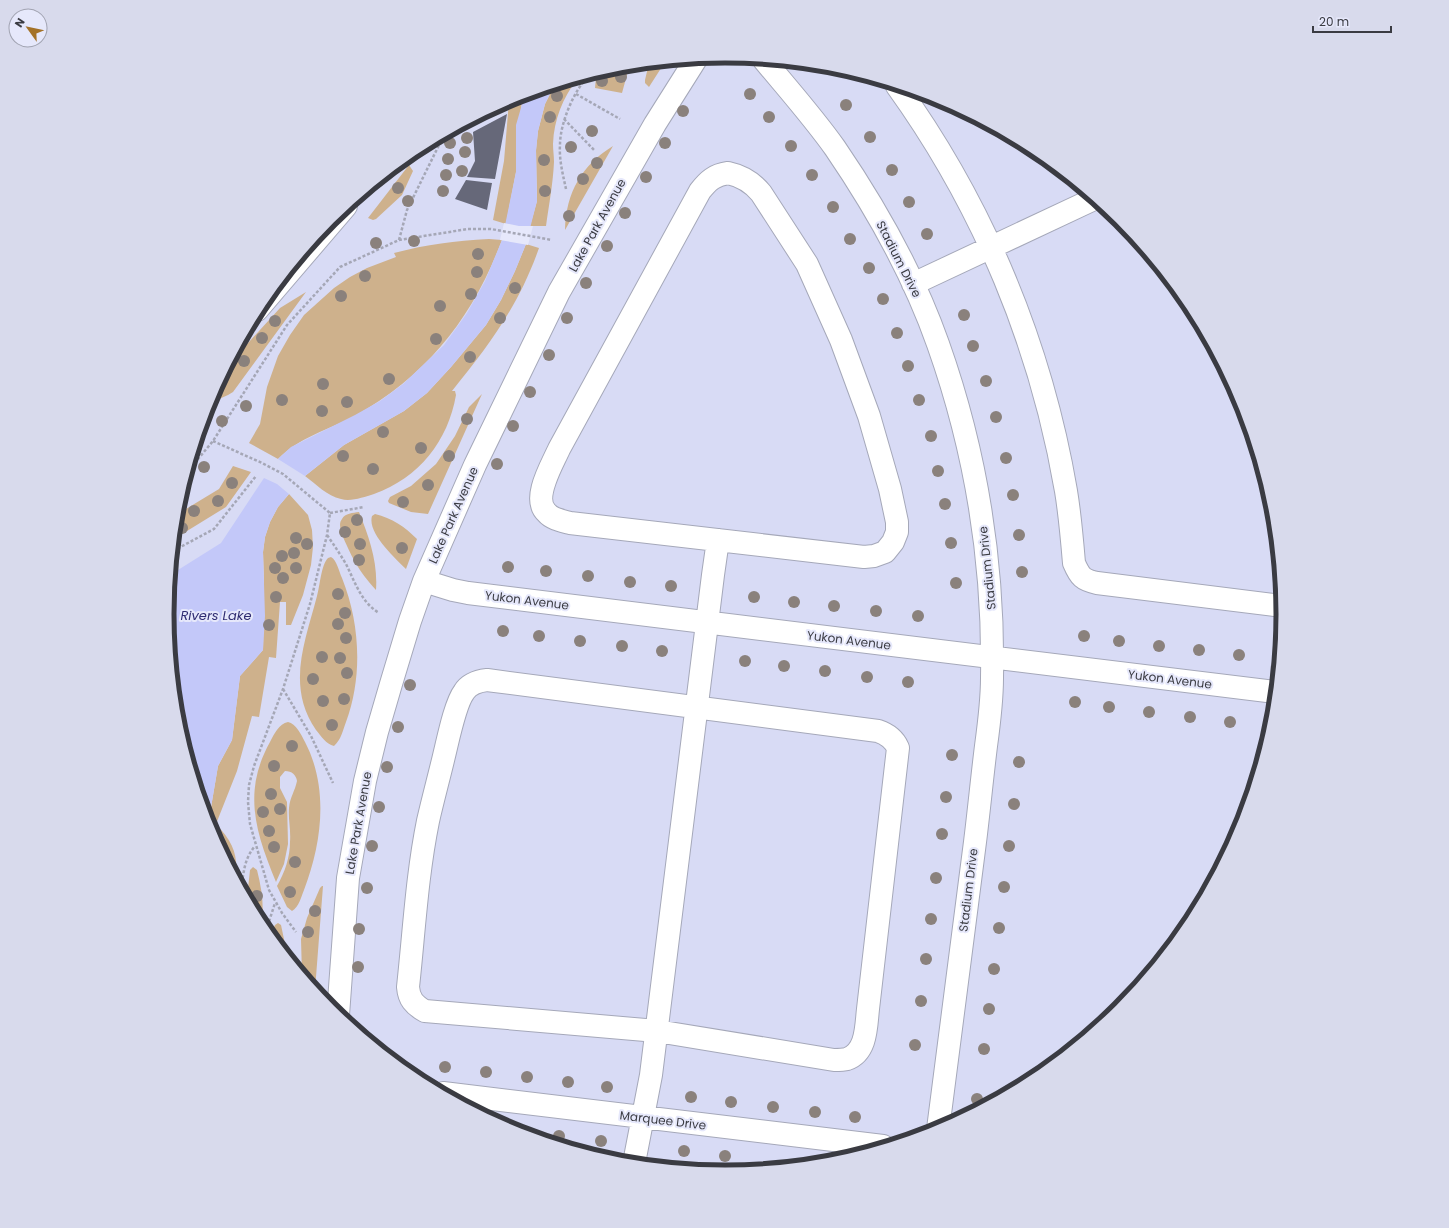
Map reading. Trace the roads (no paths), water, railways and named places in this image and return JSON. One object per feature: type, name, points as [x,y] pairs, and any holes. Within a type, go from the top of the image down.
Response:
[{"type":"street","name":"Lake Park Avenue","points":[[339,1007],[348,878],[365,781],[391,684],[424,580],[475,465],[560,292],[644,142],[693,64]]},
{"type":"street","name":"Stadium Drive","points":[[768,65],[798,100],[834,147],[866,195],[913,284],[937,341],[948,374],[964,429],[977,486],[991,599],[992,700],[939,1121]]},
{"type":"street","points":[[901,92],[940,150],[961,186],[992,247],[1026,332],[1041,378],[1061,463],[1067,492],[1074,563],[1079,574],[1087,581],[1097,583],[1276,605]]},
{"type":"street","points":[[728,173],[738,175],[755,186],[806,264],[841,340],[869,416],[890,489],[897,522],[897,532],[893,542],[885,552],[874,556],[864,557],[718,540],[570,523],[559,520],[546,513],[541,501],[542,489],[559,449],[700,191],[712,177],[719,174],[728,173]]},
{"type":"street","points":[[913,284],[1089,201]]},
{"type":"street","points":[[635,1157],[651,1075],[657,1031],[718,540]]},
{"type":"street","name":"Yukon Avenue","points":[[424,580],[453,590],[468,593],[1270,691]]},
{"type":"street","points":[[487,680],[878,731],[884,733],[895,742],[898,748],[868,1009],[862,1044],[856,1053],[846,1059],[834,1060],[657,1031],[425,1011],[412,1001],[409,995],[408,987],[419,884],[428,822],[459,699],[465,690],[479,681],[487,680]]},
{"type":"street","name":"Marquee Drive","points":[[456,1095],[872,1145]]},
{"type":"water","points":[[552,91],[545,104],[538,131],[536,151],[537,201],[526,244],[501,300],[486,325],[427,393],[404,411],[344,445],[305,476],[278,459],[291,447],[380,401],[403,384],[444,345],[467,313],[485,281],[502,240],[516,172],[516,125],[523,102]]},
{"type":"water","name":"Rivers Lake","points":[[264,478],[277,484],[289,494],[278,507],[270,522],[265,537],[263,552],[265,616],[263,650],[240,676],[232,740],[218,766],[210,812],[192,757],[178,686],[174,614],[175,578],[176,572],[221,543]]}]
